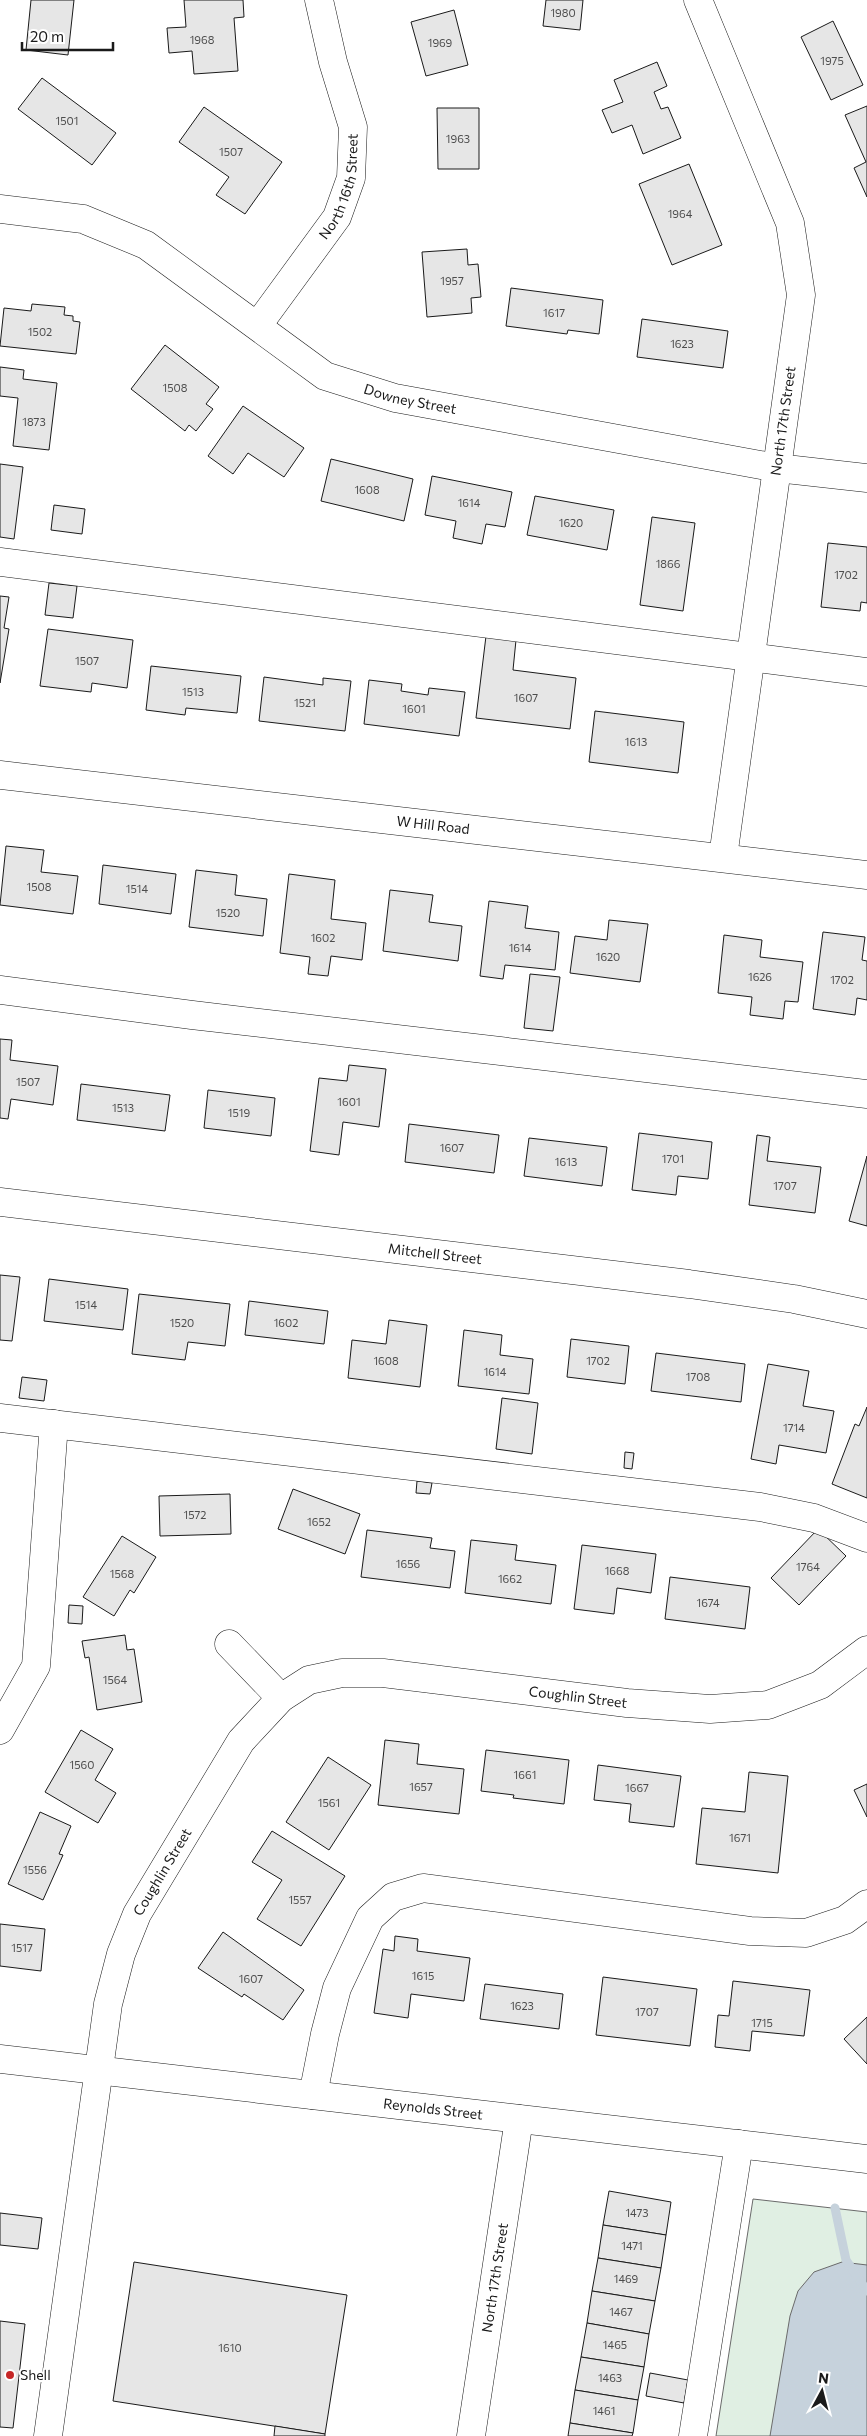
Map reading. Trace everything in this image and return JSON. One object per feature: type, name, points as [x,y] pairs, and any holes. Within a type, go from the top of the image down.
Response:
[{"type":"street","name":"North 16th Street","points":[[258,325],[337,216],[351,178],[353,127],[333,62],[319,0]]},
{"type":"street","name":"North 17th Street","points":[[698,0],[790,223],[801,295],[723,857]]},
{"type":"street","name":"Downey Street","points":[[0,209],[83,219],[146,246],[258,325],[325,376],[394,398],[777,468],[867,478]]},
{"type":"street","points":[[0,562],[867,672]]},
{"type":"street","name":"W Hill Road","points":[[0,775],[867,875]]},
{"type":"street","points":[[0,990],[202,1017],[867,1094]]},
{"type":"street","name":"Mitchell Street","points":[[0,1202],[688,1284],[794,1299],[867,1314]]},
{"type":"street","points":[[0,1418],[760,1507],[814,1518],[867,1538]]},
{"type":"street","points":[[0,1730],[36,1666],[54,1424]]},
{"type":"street","points":[[229,1644],[281,1698]]},
{"type":"street","name":"Coughlin Street","points":[[48,2436],[108,2004],[121,1954],[137,1914],[242,1741],[281,1698],[309,1680],[342,1673],[383,1673],[627,1703],[710,1709],[768,1704],[820,1685],[867,1650]]},
{"type":"street","points":[[313,2095],[325,2034],[337,1988],[370,1918],[393,1897],[423,1888],[750,1931],[806,1933],[845,1920],[867,1904]]},
{"type":"street","name":"Reynolds Street","points":[[0,2059],[867,2159]]},
{"type":"street","name":"North 17th Street","points":[[472,2436],[519,2119]]},
{"type":"street","points":[[693,2436],[739,2144]]},
{"type":"green space","points":[[753,2199],[867,2212],[867,2436],[716,2436]]},
{"type":"shaded area","points":[[842,2262],[867,2265],[867,2436],[770,2436],[790,2316],[798,2291],[814,2272]]},
{"type":"building","points":[[31,0],[74,0],[68,55],[26,50]]},
{"type":"building","points":[[184,0],[243,0],[244,17],[234,18],[238,71],[194,74],[192,51],[169,53],[167,28],[186,27]]},
{"type":"building","points":[[546,0],[583,0],[580,30],[543,26]]},
{"type":"building","points":[[454,10],[468,65],[426,76],[411,22]]},
{"type":"building","points":[[833,21],[863,85],[831,100],[801,37]]},
{"type":"building","points":[[657,62],[667,86],[654,92],[661,109],[668,107],[681,138],[643,154],[632,125],[612,133],[602,110],[623,102],[614,80]]},
{"type":"building","points":[[42,78],[116,133],[92,165],[18,109]]},
{"type":"building","points":[[867,106],[867,197],[854,168],[866,162],[845,115]]},
{"type":"building","points":[[204,107],[282,162],[245,214],[216,195],[229,177],[179,142]]},
{"type":"building","points":[[437,108],[479,108],[479,169],[438,169]]},
{"type":"building","points":[[689,164],[722,245],[672,265],[639,184]]},
{"type":"building","points":[[467,249],[468,265],[478,264],[481,297],[471,298],[472,313],[427,317],[422,252]]},
{"type":"building","points":[[511,288],[603,300],[599,334],[568,330],[567,334],[506,326]]},
{"type":"building","points":[[32,304],[65,307],[64,315],[73,316],[73,321],[80,322],[76,354],[0,346],[4,308],[31,311]]},
{"type":"building","points":[[642,319],[728,331],[723,368],[637,357]]},
{"type":"building","points":[[165,345],[219,387],[206,404],[213,409],[196,431],[189,425],[185,431],[131,389]]},
{"type":"building","points":[[0,367],[24,370],[23,379],[57,383],[49,450],[13,446],[18,398],[0,396]]},
{"type":"building","points":[[243,406],[304,448],[284,477],[248,453],[233,474],[208,456]]},
{"type":"building","points":[[331,459],[413,479],[404,521],[321,501]]},
{"type":"building","points":[[0,464],[23,467],[14,539],[0,537]]},
{"type":"building","points":[[432,476],[512,492],[505,527],[486,524],[482,544],[453,538],[456,521],[425,515]]},
{"type":"building","points":[[535,496],[614,510],[607,550],[527,535]]},
{"type":"building","points":[[54,505],[85,509],[82,534],[51,530]]},
{"type":"building","points":[[652,517],[695,523],[683,611],[640,605]]},
{"type":"building","points":[[828,543],[867,547],[867,603],[861,602],[860,611],[821,607]]},
{"type":"building","points":[[49,583],[77,586],[73,618],[45,615]]},
{"type":"building","points":[[0,596],[9,597],[4,628],[9,629],[0,683]]},
{"type":"building","points":[[48,629],[133,640],[127,688],[92,683],[91,692],[40,686]]},
{"type":"building","points":[[486,636],[516,640],[513,670],[576,678],[570,729],[476,718]]},
{"type":"building","points":[[151,666],[241,676],[237,713],[186,708],[185,715],[146,710]]},
{"type":"building","points":[[264,677],[323,685],[323,678],[351,681],[345,731],[259,721]]},
{"type":"building","points":[[369,680],[402,684],[401,691],[428,695],[429,688],[465,692],[459,736],[364,724]]},
{"type":"building","points":[[595,711],[684,722],[678,773],[589,762]]},
{"type":"building","points":[[6,846],[44,850],[41,872],[78,876],[73,914],[0,905]]},
{"type":"building","points":[[103,865],[176,874],[171,914],[99,904]]},
{"type":"building","points":[[196,870],[237,875],[235,895],[267,899],[263,936],[189,927]]},
{"type":"building","points":[[289,874],[335,880],[331,919],[366,923],[362,960],[331,956],[328,976],[308,974],[310,957],[280,953]]},
{"type":"building","points":[[390,890],[433,895],[429,922],[462,926],[458,961],[383,951]]},
{"type":"building","points":[[489,901],[528,906],[525,928],[559,932],[555,970],[505,965],[503,979],[480,976]]},
{"type":"building","points":[[609,920],[648,924],[640,982],[570,973],[575,936],[607,940]]},
{"type":"building","points":[[823,932],[865,937],[862,960],[867,961],[867,1000],[857,998],[855,1015],[813,1009]]},
{"type":"building","points":[[724,935],[762,940],[760,957],[803,962],[798,1002],[785,1001],[783,1019],[750,1015],[752,997],[718,993]]},
{"type":"building","points":[[530,974],[560,977],[553,1031],[524,1028]]},
{"type":"building","points":[[0,1039],[12,1040],[10,1060],[58,1066],[53,1105],[11,1099],[8,1119],[0,1118]]},
{"type":"building","points":[[349,1065],[386,1069],[379,1127],[343,1122],[339,1155],[310,1151],[319,1078],[347,1081]]},
{"type":"building","points":[[81,1084],[170,1095],[165,1131],[77,1120]]},
{"type":"building","points":[[208,1090],[275,1098],[271,1136],[204,1128]]},
{"type":"building","points":[[409,1124],[499,1135],[494,1173],[405,1162]]},
{"type":"building","points":[[639,1133],[712,1142],[708,1179],[678,1176],[676,1195],[632,1190]]},
{"type":"building","points":[[757,1135],[770,1137],[767,1161],[821,1167],[815,1213],[749,1205]]},
{"type":"building","points":[[529,1138],[607,1147],[602,1186],[524,1176]]},
{"type":"building","points":[[867,1156],[867,1226],[849,1221]]},
{"type":"building","points":[[0,1275],[20,1277],[12,1341],[0,1340]]},
{"type":"building","points":[[49,1279],[128,1289],[123,1330],[44,1321]]},
{"type":"building","points":[[139,1294],[230,1304],[225,1346],[188,1342],[185,1360],[132,1354]]},
{"type":"building","points":[[249,1301],[328,1311],[324,1344],[245,1335]]},
{"type":"building","points":[[389,1320],[427,1325],[420,1387],[348,1378],[352,1340],[386,1344]]},
{"type":"building","points":[[464,1330],[502,1335],[500,1355],[533,1359],[529,1394],[458,1386]]},
{"type":"building","points":[[571,1339],[629,1346],[625,1384],[567,1377]]},
{"type":"building","points":[[656,1353],[745,1364],[741,1402],[651,1391]]},
{"type":"building","points":[[768,1364],[809,1371],[803,1406],[834,1411],[826,1453],[779,1445],[776,1464],[751,1459]]},
{"type":"building","points":[[22,1377],[47,1380],[44,1401],[19,1398]]},
{"type":"building","points":[[502,1398],[538,1403],[532,1454],[496,1449]]},
{"type":"building","points":[[867,1407],[867,1498],[832,1484],[855,1424],[859,1426]]},
{"type":"building","points":[[625,1452],[634,1453],[632,1469],[624,1468]]},
{"type":"building","points":[[417,1481],[432,1483],[430,1494],[416,1493]]},
{"type":"building","points":[[293,1489],[360,1514],[345,1554],[278,1529]]},
{"type":"building","points":[[230,1494],[231,1534],[160,1536],[159,1496]]},
{"type":"building","points":[[818,1529],[846,1556],[799,1605],[771,1578]]},
{"type":"building","points":[[367,1530],[432,1538],[430,1548],[455,1551],[450,1588],[361,1577]]},
{"type":"building","points":[[122,1536],[156,1557],[134,1593],[130,1590],[114,1616],[83,1597]]},
{"type":"building","points":[[471,1540],[517,1545],[515,1560],[556,1565],[551,1604],[465,1593]]},
{"type":"building","points":[[582,1545],[656,1554],[651,1593],[617,1588],[614,1614],[574,1609]]},
{"type":"building","points":[[670,1577],[750,1587],[745,1629],[665,1619]]},
{"type":"building","points":[[69,1605],[83,1606],[82,1624],[68,1623]]},
{"type":"building","points":[[125,1635],[127,1650],[134,1649],[142,1702],[97,1710],[89,1657],[85,1658],[82,1641]]},
{"type":"building","points":[[81,1730],[113,1749],[95,1780],[116,1793],[98,1823],[45,1792]]},
{"type":"building","points":[[385,1740],[419,1744],[417,1764],[464,1769],[459,1814],[378,1805]]},
{"type":"building","points":[[486,1750],[569,1760],[564,1804],[513,1798],[514,1795],[481,1791]]},
{"type":"building","points":[[328,1757],[371,1785],[329,1850],[286,1822]]},
{"type":"building","points":[[598,1765],[681,1776],[674,1827],[629,1822],[631,1804],[594,1800]]},
{"type":"building","points":[[749,1772],[788,1776],[778,1873],[696,1864],[702,1808],[745,1812]]},
{"type":"building","points":[[867,1784],[867,1817],[854,1790]]},
{"type":"building","points":[[40,1812],[71,1826],[59,1854],[63,1855],[43,1900],[8,1884]]},
{"type":"building","points":[[272,1831],[345,1876],[301,1946],[257,1919],[282,1880],[252,1862]]},
{"type":"building","points":[[0,1924],[45,1929],[41,1971],[0,1966]]},
{"type":"building","points":[[223,1932],[304,1990],[283,2020],[244,1994],[242,1997],[198,1968]]},
{"type":"building","points":[[395,1936],[418,1939],[417,1951],[470,1958],[464,2001],[411,1994],[408,2018],[374,2013],[383,1949],[394,1951]]},
{"type":"building","points":[[603,1977],[697,1989],[690,2046],[596,2035]]},
{"type":"building","points":[[733,1981],[810,1990],[804,2036],[752,2031],[750,2051],[715,2047],[718,2015],[729,2016]]},
{"type":"building","points":[[485,1984],[563,1994],[559,2029],[480,2019]]},
{"type":"building","points":[[867,2017],[867,2064],[844,2039]]},
{"type":"building","points":[[609,2191],[671,2202],[666,2235],[603,2225]]},
{"type":"building","points":[[0,2213],[42,2218],[38,2249],[0,2245]]},
{"type":"building","points":[[603,2225],[666,2235],[661,2268],[598,2258]]},
{"type":"building","points":[[598,2258],[661,2268],[655,2301],[592,2291]]},
{"type":"building","points":[[134,2262],[347,2295],[325,2434],[113,2401]]},
{"type":"building","points":[[592,2291],[655,2301],[649,2334],[587,2323]]},
{"type":"building","name":"Shell","points":[[0,2321],[25,2324],[13,2428],[0,2427]]},
{"type":"building","points":[[587,2323],[649,2334],[644,2367],[581,2357]]},
{"type":"building","points":[[581,2357],[644,2367],[638,2400],[575,2390]]},
{"type":"building","points":[[650,2373],[688,2380],[684,2403],[646,2396]]},
{"type":"building","points":[[575,2390],[638,2400],[633,2433],[570,2423]]},
{"type":"building","points":[[570,2423],[633,2433],[632,2436],[568,2436]]},
{"type":"building","points":[[275,2426],[325,2434],[325,2436],[274,2436]]},
{"type":"waterway","points":[[835,2208],[846,2260],[867,2291]]},
{"type":"place","name":"Shell","points":[[10,2375]]}]
